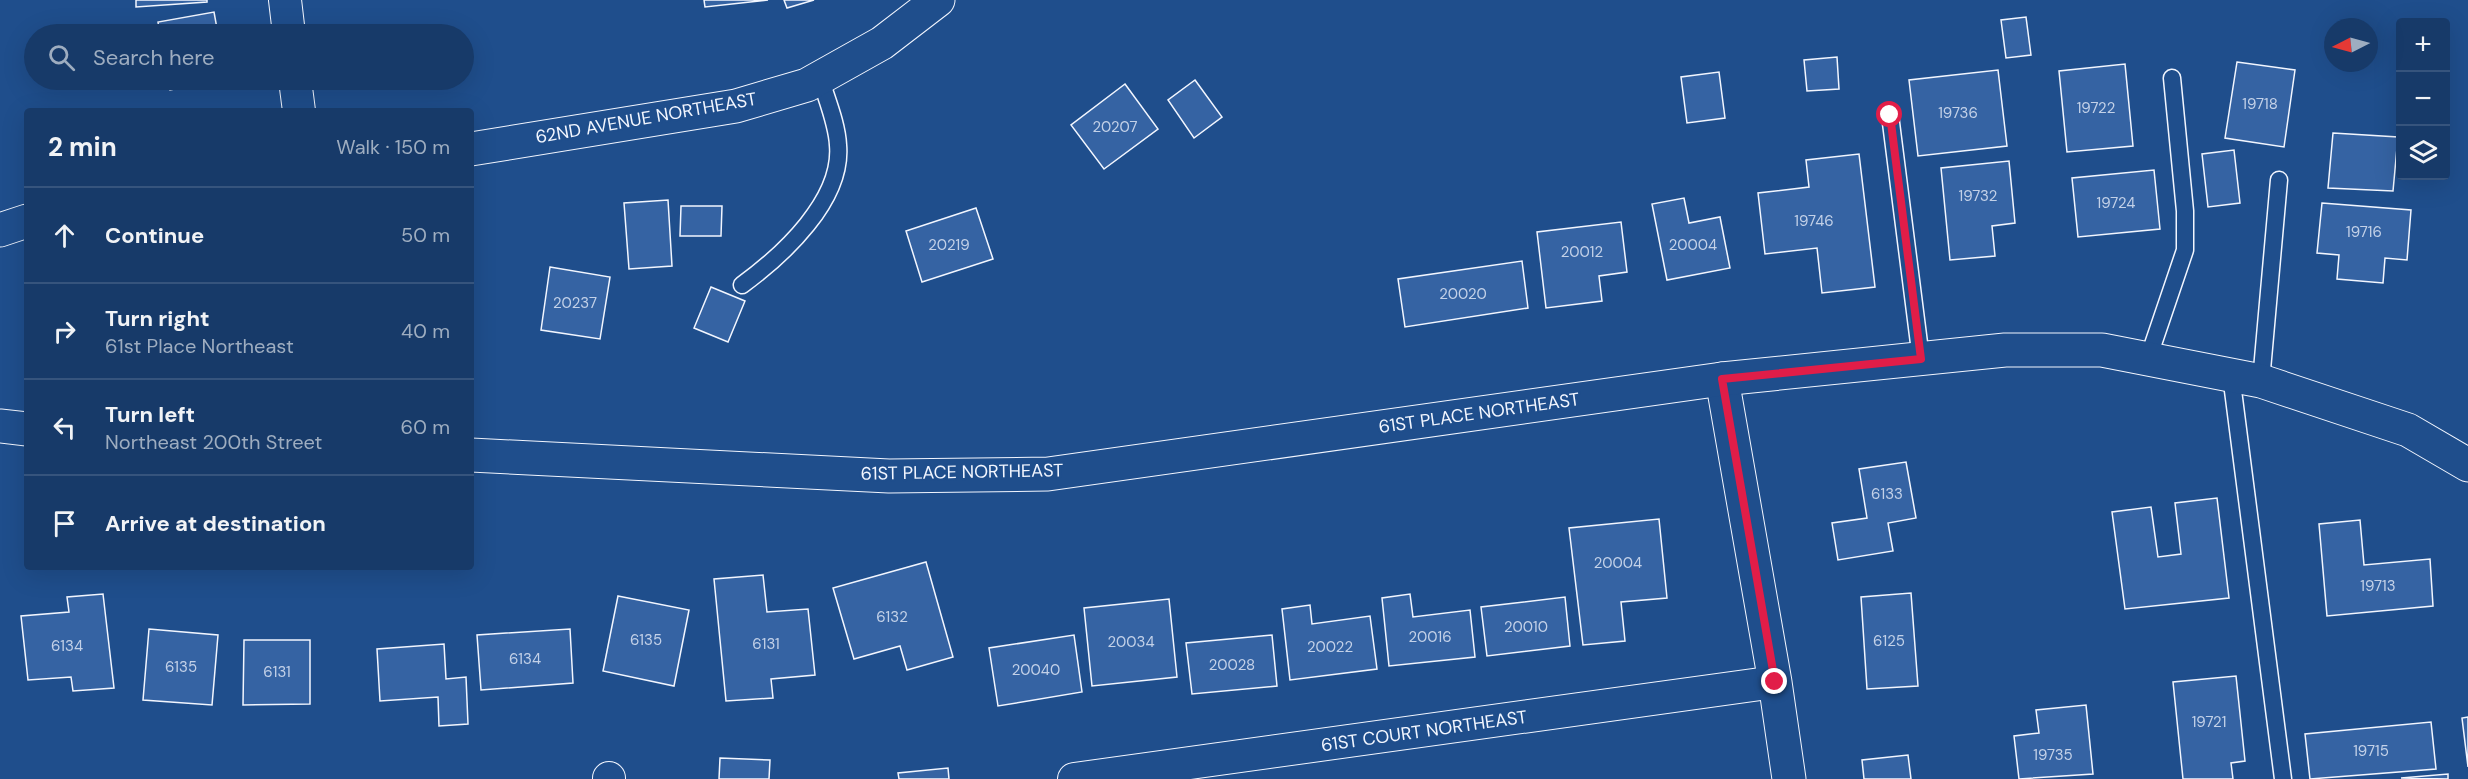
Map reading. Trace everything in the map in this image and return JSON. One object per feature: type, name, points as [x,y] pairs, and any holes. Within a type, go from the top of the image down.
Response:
[{"type":"main road","name":"62ND AVENUE NORTHEAST","points":[[474,149],[736,106],[807,85],[882,43],[938,0]]},
{"type":"main road","points":[[0,230],[24,222]]},
{"type":"main road","name":"61ST PLACE NORTHEAST","points":[[474,455],[889,476],[1048,474],[1722,379],[2015,350],[2102,350],[2246,378],[2408,430],[2468,465]]},
{"type":"main road","points":[[1722,379],[1775,682],[1789,779]]},
{"type":"main road","points":[[0,426],[24,429]]},
{"type":"street","points":[[285,0],[288,24]]},
{"type":"street","points":[[296,90],[299,108]]},
{"type":"street","name":"61ST COURT NORTHEAST","points":[[1074,779],[1775,682]]},
{"type":"lane","points":[[742,285],[778,259],[808,223],[836,176],[838,144],[820,77]]},
{"type":"lane","points":[[2148,359],[2186,250],[2186,211],[2172,78]]},
{"type":"lane","points":[[1890,115],[1921,359]]},
{"type":"lane","points":[[2279,180],[2246,378],[2283,779]]},
{"type":"building","points":[[136,0],[207,0],[207,2],[136,7]]},
{"type":"building","points":[[704,0],[768,0],[705,7]]},
{"type":"building","points":[[784,0],[814,0],[787,8]]},
{"type":"building","points":[[214,12],[216,24],[158,24],[158,22]]},
{"type":"building","points":[[2026,17],[2031,55],[2006,58],[2001,20]]},
{"type":"building","points":[[1837,57],[1839,89],[1807,91],[1804,60]]},
{"type":"building","points":[[2237,62],[2295,70],[2284,147],[2225,138]]},
{"type":"building","points":[[2125,64],[2133,146],[2067,152],[2059,71]]},
{"type":"building","points":[[1998,70],[2007,146],[1918,156],[1909,80]]},
{"type":"building","points":[[1719,72],[1725,118],[1687,123],[1681,77]]},
{"type":"building","points":[[1195,80],[1222,117],[1194,138],[1168,100]]},
{"type":"building","points":[[1125,84],[1158,129],[1104,169],[1071,125]]},
{"type":"building","points":[[2333,133],[2396,137],[2393,191],[2328,188]]},
{"type":"building","points":[[2234,150],[2240,203],[2208,207],[2202,154]]},
{"type":"building","points":[[1859,154],[1875,287],[1822,293],[1817,248],[1765,254],[1758,193],[1809,187],[1806,160]]},
{"type":"building","points":[[2009,161],[2015,223],[1992,226],[1995,256],[1950,260],[1941,168]]},
{"type":"building","points":[[2154,170],[2160,229],[2078,237],[2072,178]]},
{"type":"building","points":[[1684,198],[1689,223],[1720,217],[1730,268],[1667,280],[1652,204]]},
{"type":"building","points":[[668,200],[672,266],[629,269],[624,203]]},
{"type":"building","points":[[2322,203],[2411,210],[2407,260],[2385,258],[2383,283],[2337,279],[2339,255],[2317,253]]},
{"type":"building","points":[[681,206],[722,206],[721,236],[680,236]]},
{"type":"building","points":[[976,208],[993,259],[922,282],[906,231]]},
{"type":"building","points":[[1621,222],[1627,272],[1599,276],[1602,301],[1546,308],[1537,232]]},
{"type":"building","points":[[1522,261],[1528,308],[1405,327],[1398,279]]},
{"type":"building","points":[[550,267],[610,277],[600,339],[541,330]]},
{"type":"building","points":[[711,287],[745,301],[728,342],[694,328]]},
{"type":"building","points":[[1906,462],[1916,518],[1888,523],[1893,551],[1838,560],[1832,523],[1867,518],[1859,469]]},
{"type":"building","points":[[2217,498],[2229,598],[2125,609],[2112,512],[2151,507],[2158,557],[2181,554],[2175,503]]},
{"type":"building","points":[[1659,519],[1667,598],[1621,602],[1625,641],[1583,645],[1569,528]]},
{"type":"building","points":[[2360,520],[2364,565],[2430,559],[2433,606],[2327,616],[2319,524]]},
{"type":"building","points":[[926,562],[953,657],[907,670],[900,646],[854,659],[833,588]]},
{"type":"building","points":[[763,575],[767,612],[808,609],[815,675],[771,679],[773,698],[726,701],[714,579]]},
{"type":"building","points":[[1911,593],[1918,686],[1867,689],[1861,597]]},
{"type":"building","points":[[103,594],[114,688],[73,691],[71,677],[28,680],[21,616],[69,612],[67,597]]},
{"type":"building","points":[[1410,594],[1413,617],[1470,610],[1475,657],[1389,666],[1382,598]]},
{"type":"building","points":[[618,596],[689,610],[674,686],[603,671]]},
{"type":"building","points":[[1565,597],[1570,646],[1487,656],[1481,607]]},
{"type":"building","points":[[1169,599],[1177,677],[1092,686],[1084,608]]},
{"type":"building","points":[[1310,605],[1312,624],[1370,616],[1377,669],[1290,680],[1282,609]]},
{"type":"building","points":[[149,629],[218,635],[212,705],[143,700]]},
{"type":"building","points":[[570,629],[573,683],[481,690],[477,635]]},
{"type":"building","points":[[1074,635],[1082,692],[998,706],[989,648]]},
{"type":"building","points":[[1272,635],[1277,686],[1192,694],[1186,643]]},
{"type":"building","points":[[244,640],[310,640],[310,704],[243,705]]},
{"type":"building","points":[[444,644],[446,679],[466,677],[468,724],[439,726],[438,697],[380,701],[377,649]]},
{"type":"building","points":[[2236,676],[2245,761],[2231,763],[2233,779],[2183,779],[2173,682]]},
{"type":"building","points":[[2086,705],[2093,774],[2019,779],[2014,736],[2039,733],[2036,710]]},
{"type":"building","points":[[2468,717],[2468,767],[2462,718]]},
{"type":"building","points":[[2431,722],[2436,769],[2310,779],[2305,734]]},
{"type":"building","points":[[1908,755],[1911,779],[1864,779],[1862,760]]},
{"type":"building","points":[[720,758],[770,760],[769,779],[719,779]]},
{"type":"building","points":[[948,768],[949,779],[899,779],[898,773]]},
{"type":"building","points":[[2448,774],[2448,779],[2401,778]]},
{"type":"route","points":[[1775,682],[1722,379],[1921,359],[1890,115]]}]
